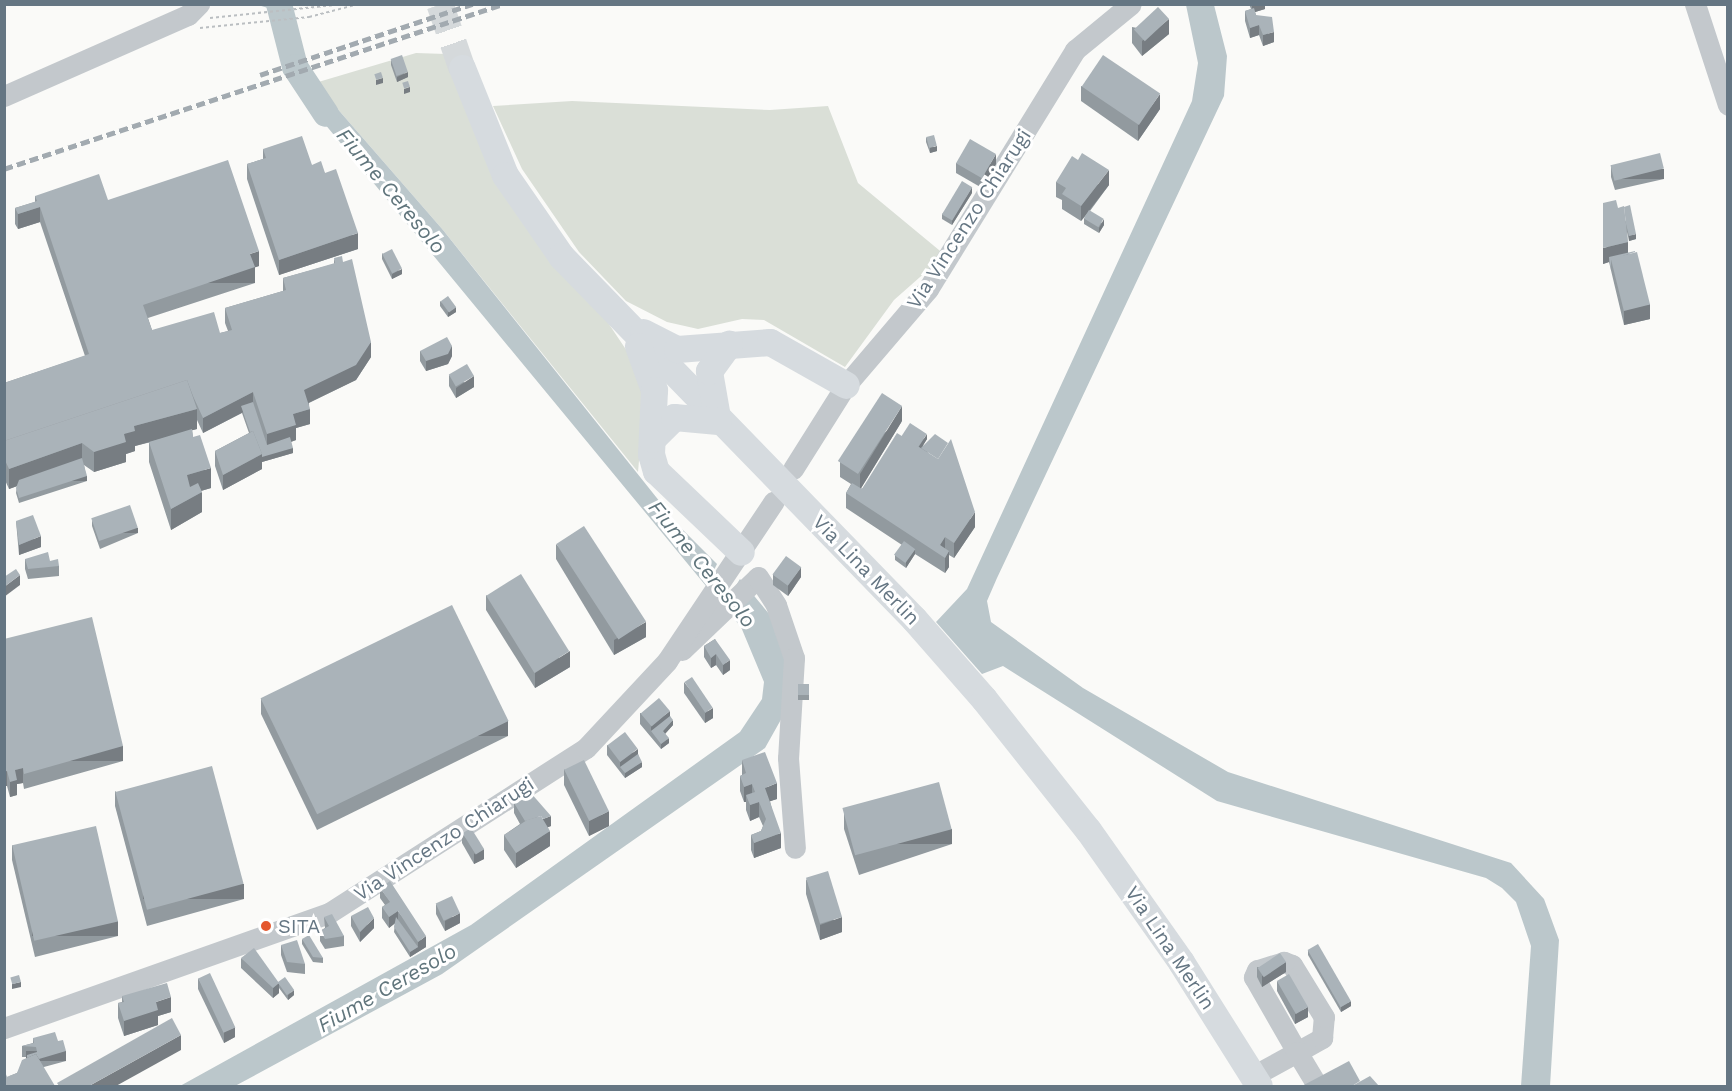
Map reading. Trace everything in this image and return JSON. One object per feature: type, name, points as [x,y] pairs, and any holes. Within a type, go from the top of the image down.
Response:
[{"type":"main road","name":"Via Lina Merlin","points":[[462,68],[512,185],[561,255],[718,422],[780,469],[803,506],[914,619],[1053,783],[1181,962],[1256,1081]]},
{"type":"main road","points":[[617,315],[677,349],[729,343],[770,342],[846,386]]},
{"type":"main road","points":[[617,315],[648,368],[654,390],[652,439],[656,471],[741,552]]},
{"type":"main road","points":[[652,439],[674,417],[718,422],[707,387],[709,371],[729,343]]},
{"type":"street","name":"Via Vincenzo Chiarugi","points":[[780,469],[928,289],[1075,50],[1131,4]]},
{"type":"street","points":[[1695,4],[1728,105]]},
{"type":"street","points":[[4,96],[196,8]]},
{"type":"street","name":"Via Vincenzo Chiarugi","points":[[4,1028],[329,913],[586,748],[706,619],[741,552],[774,501]]},
{"type":"street","points":[[706,619],[758,577],[776,605],[794,658],[788,758],[795,848]]},
{"type":"street","points":[[1256,1081],[1298,1053],[1316,1084]]},
{"type":"path","points":[[196,8],[219,21],[309,11],[344,4]]},
{"type":"path","points":[[263,22],[309,17],[359,4]]},
{"type":"shaded area","points":[[416,53],[446,54],[469,115],[635,363],[645,393],[638,472],[443,230],[315,83]]},
{"type":"shaded area","points":[[572,101],[770,110],[828,106],[858,183],[945,255],[894,300],[845,367],[764,320],[742,319],[698,329],[667,322],[626,301],[579,252],[522,169],[493,106]]},
{"type":"water","points":[[258,5],[288,5],[299,44],[279,51],[268,8]]},
{"type":"water","points":[[1186,5],[1214,5],[1227,56],[1224,96],[997,578],[987,601],[991,622],[1083,688],[1228,772],[1511,863],[1544,899],[1559,940],[1550,1086],[1521,1086],[1531,946],[1516,902],[1502,888],[1486,878],[1217,801],[1003,666],[982,674],[936,622],[967,589],[1192,101],[1198,63]]},
{"type":"water","points":[[315,83],[443,230],[680,527],[717,564],[706,586],[296,89]]},
{"type":"water","points":[[740,579],[770,615],[790,659],[788,707],[765,748],[442,974],[235,1086],[180,1086],[471,925],[740,732],[762,699],[764,682],[741,627],[723,606]]},
{"type":"building","points":[[1158,7],[1169,19],[1145,41],[1134,30]]},
{"type":"building","points":[[1254,8],[1256,15],[1272,17],[1274,32],[1263,35],[1259,25],[1250,28],[1245,11]]},
{"type":"building","points":[[402,55],[408,72],[397,76],[391,59]]},
{"type":"building","points":[[1103,55],[1160,94],[1139,125],[1082,87]]},
{"type":"building","points":[[381,72],[383,78],[376,80],[374,74]]},
{"type":"building","points":[[408,81],[410,87],[404,89],[402,83]]},
{"type":"building","points":[[934,135],[937,146],[929,148],[926,137]]},
{"type":"building","points":[[302,136],[312,165],[321,161],[325,173],[336,169],[358,233],[279,260],[247,164],[266,158],[263,149]]},
{"type":"building","points":[[970,139],[996,154],[982,178],[956,163]]},
{"type":"building","points":[[1082,153],[1109,170],[1081,206],[1062,194],[1066,188],[1056,182],[1072,156],[1078,160]]},
{"type":"building","points":[[1660,153],[1664,169],[1614,181],[1611,165]]},
{"type":"building","points":[[228,160],[259,251],[250,254],[255,267],[143,305],[152,330],[214,312],[220,333],[232,330],[225,308],[286,290],[283,278],[335,263],[334,258],[342,256],[343,262],[352,259],[371,342],[356,365],[304,390],[310,409],[293,414],[296,425],[267,434],[253,392],[203,418],[187,380],[4,441],[4,383],[89,354],[40,207],[18,214],[15,208],[37,201],[35,196],[99,174],[108,200]]},
{"type":"building","points":[[962,181],[972,187],[952,221],[942,214]]},
{"type":"building","points":[[1616,200],[1618,208],[1624,206],[1628,242],[1603,248],[1603,203]]},
{"type":"building","points":[[1630,205],[1636,234],[1629,236],[1624,207]]},
{"type":"building","points":[[1089,210],[1104,219],[1098,227],[1084,219]]},
{"type":"building","points":[[392,249],[402,269],[392,274],[382,254]]},
{"type":"building","points":[[1635,251],[1611,260],[1611,270],[1609,257]]},
{"type":"building","points":[[1637,252],[1650,304],[1624,311],[1611,259]]},
{"type":"building","points":[[448,296],[456,307],[449,313],[441,301]]},
{"type":"building","points":[[447,337],[452,346],[448,354],[426,361],[420,351]]},
{"type":"building","points":[[467,364],[474,376],[456,387],[449,374]]},
{"type":"building","points":[[187,380],[197,409],[134,426],[135,431],[124,434],[126,442],[94,452],[82,443],[9,469],[4,458],[4,441]]},
{"type":"building","points":[[882,393],[902,406],[858,474],[838,461]]},
{"type":"building","points":[[253,402],[267,445],[290,437],[293,448],[262,457],[241,406]]},
{"type":"building","points":[[910,423],[927,434],[918,447],[901,436]]},
{"type":"building","points":[[192,429],[193,437],[200,435],[211,468],[187,475],[190,487],[198,483],[202,492],[171,509],[149,442]]},
{"type":"building","points":[[253,431],[262,454],[223,475],[215,451]]},
{"type":"building","points":[[897,433],[938,459],[951,439],[975,512],[954,543],[945,537],[940,545],[949,551],[945,558],[846,493],[852,483],[862,489]]},
{"type":"building","points":[[935,434],[948,443],[938,459],[921,448]]},
{"type":"building","points":[[82,458],[87,476],[19,498],[16,488],[19,480]]},
{"type":"building","points":[[130,505],[138,528],[99,541],[91,518]]},
{"type":"building","points":[[33,515],[41,536],[19,545],[16,521]]},
{"type":"building","points":[[584,526],[646,622],[618,640],[556,544]]},
{"type":"building","points":[[904,541],[915,549],[905,563],[894,555]]},
{"type":"building","points":[[48,552],[50,561],[58,559],[59,566],[28,569],[25,559]]},
{"type":"building","points":[[786,556],[801,567],[788,586],[772,575]]},
{"type":"building","points":[[16,569],[20,575],[4,587],[4,577]]},
{"type":"building","points":[[521,574],[569,651],[534,673],[486,596]]},
{"type":"building","points":[[452,605],[509,721],[317,814],[261,698]]},
{"type":"building","points":[[92,617],[123,746],[24,774],[23,768],[15,770],[17,780],[10,782],[7,771],[4,772],[4,639]]},
{"type":"building","points":[[715,639],[730,660],[723,665],[716,654],[711,658],[704,646]]},
{"type":"building","points":[[692,677],[713,708],[705,713],[685,682]]},
{"type":"building","points":[[798,684],[809,684],[809,695],[798,695]]},
{"type":"building","points":[[659,698],[670,711],[652,726],[641,713]]},
{"type":"building","points":[[670,716],[673,720],[663,731],[669,738],[661,744],[651,731]]},
{"type":"building","points":[[625,732],[638,749],[620,762],[607,745]]},
{"type":"building","points":[[765,752],[777,783],[765,788],[781,833],[754,843],[751,835],[761,831],[766,819],[759,802],[750,805],[746,795],[755,792],[752,784],[744,787],[740,776],[746,773],[742,760]]},
{"type":"building","points":[[638,754],[642,762],[625,773],[620,767]]},
{"type":"building","points":[[584,760],[609,811],[589,821],[564,770]]},
{"type":"building","points":[[212,766],[244,884],[147,910],[115,792]]},
{"type":"building","points":[[939,782],[952,829],[855,855],[842,808]]},
{"type":"building","points":[[530,792],[551,816],[543,819],[541,816],[525,821],[514,803]]},
{"type":"building","points":[[541,816],[550,831],[516,853],[504,835],[527,820]]},
{"type":"building","points":[[96,826],[118,921],[34,941],[12,845]]},
{"type":"building","points":[[471,828],[484,849],[476,855],[463,833]]},
{"type":"building","points":[[828,871],[842,917],[820,924],[806,878]]},
{"type":"building","points":[[390,881],[426,936],[418,942],[398,911],[389,917],[382,907],[390,902],[380,888]]},
{"type":"building","points":[[452,896],[460,913],[444,921],[436,904]]},
{"type":"building","points":[[368,907],[374,918],[360,932],[351,916]]},
{"type":"building","points":[[332,914],[344,936],[325,939],[320,931],[329,926],[324,917]]},
{"type":"building","points":[[396,917],[418,947],[410,952],[394,927]]},
{"type":"building","points":[[309,935],[323,958],[313,957],[302,939]]},
{"type":"building","points":[[297,940],[305,964],[287,962],[281,945]]},
{"type":"building","points":[[1318,944],[1351,1001],[1341,1007],[1308,950]]},
{"type":"building","points":[[254,948],[279,983],[273,988],[241,958]]},
{"type":"building","points":[[1280,953],[1286,962],[1264,977],[1258,968]]},
{"type":"building","points":[[210,973],[235,1027],[224,1033],[198,978]]},
{"type":"building","points":[[1289,974],[1308,1007],[1296,1014],[1277,981]]},
{"type":"building","points":[[19,975],[21,982],[12,984],[10,977]]},
{"type":"building","points":[[285,977],[294,990],[287,995],[278,982]]},
{"type":"building","points":[[167,983],[171,997],[156,1002],[158,1010],[124,1021],[118,1003],[124,1002],[122,996]]},
{"type":"building","points":[[172,1018],[181,1035],[89,1086],[59,1086],[57,1083]]},
{"type":"building","points":[[55,1032],[58,1041],[63,1040],[66,1051],[39,1059],[36,1054],[27,1058],[27,1055],[37,1052],[36,1047],[22,1046],[34,1043],[33,1038]]},
{"type":"building","points":[[36,1054],[55,1086],[4,1086],[4,1078],[17,1073],[22,1060]]},
{"type":"building","points":[[1349,1061],[1360,1081],[1352,1086],[1302,1086]]},
{"type":"building","points":[[1370,1076],[1379,1086],[1352,1086]]},
{"type":"waterway","name":"Fiume Ceresolo","points":[[279,4],[295,67],[326,114]]},
{"type":"tunnel","points":[[440,4],[462,68]]},
{"type":"railway","points":[[260,75],[472,4]]},
{"type":"railway","points":[[4,169],[503,4]]},
{"type":"place","name":"SITA","points":[[266,926]]}]
